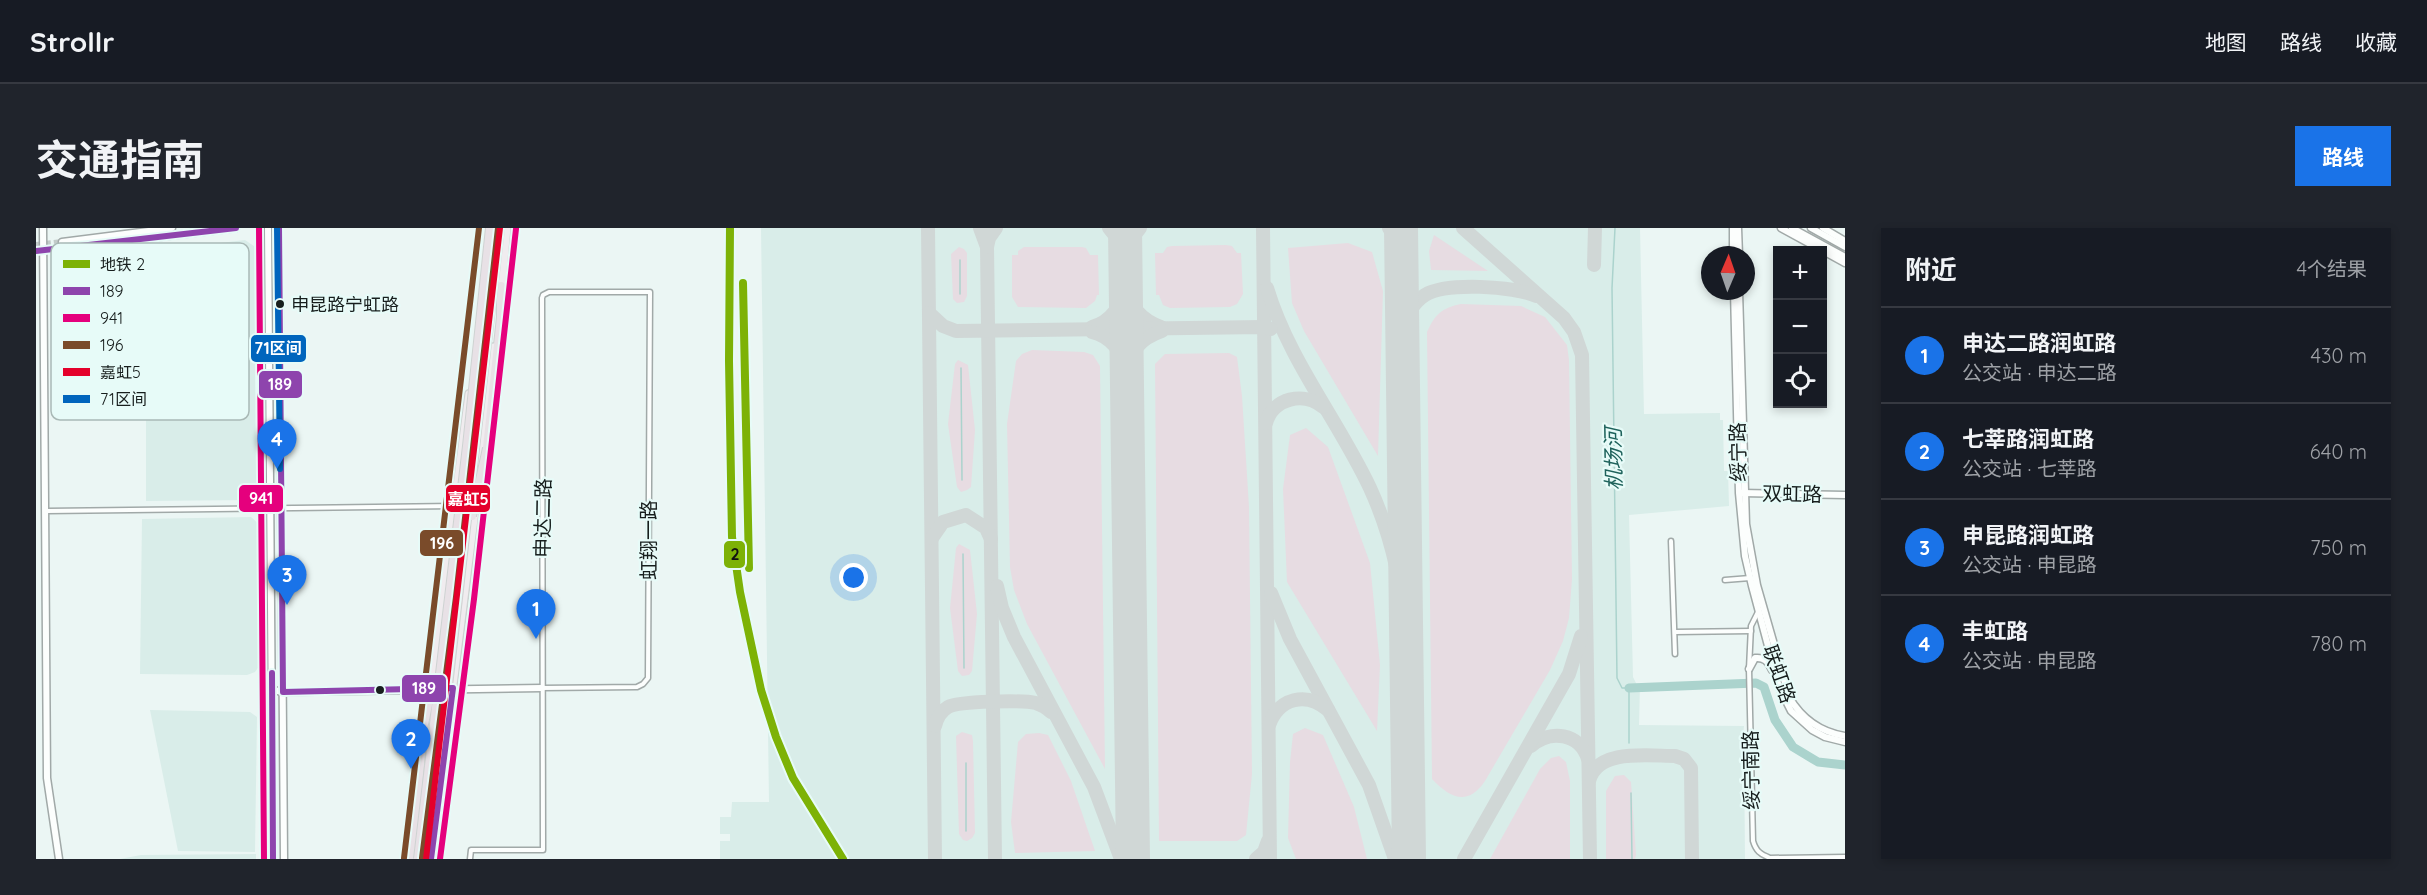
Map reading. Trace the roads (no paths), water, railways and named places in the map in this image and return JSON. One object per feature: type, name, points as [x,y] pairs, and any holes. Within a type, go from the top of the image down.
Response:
[{"type":"highway","points":[[418,859],[442,638],[467,446],[488,228]]},
{"type":"highway","points":[[428,859],[500,228]]},
{"type":"highway","points":[[465,543],[485,456],[501,317],[501,286]]},
{"type":"highway","points":[[411,859],[423,729],[442,638]]},
{"type":"main road","points":[[43,228],[47,511],[47,778],[59,859]]},
{"type":"main road","points":[[76,243],[172,228]]},
{"type":"main road","points":[[83,243],[236,228]]},
{"type":"main road","points":[[268,228],[273,859]]},
{"type":"main road","points":[[279,228],[284,859]]},
{"type":"main road","points":[[411,859],[407,840],[420,726],[430,688],[456,506],[488,228]]},
{"type":"main road","points":[[428,859],[453,688],[507,228]]},
{"type":"main road","points":[[1733,228],[1733,246]]},
{"type":"main road","points":[[1738,228],[1739,246]]},
{"type":"main road","points":[[1781,228],[1845,263]]},
{"type":"main road","points":[[1792,228],[1845,257]]},
{"type":"main road","points":[[1811,228],[1845,247]]},
{"type":"main road","points":[[1823,228],[1845,241]]},
{"type":"main road","name":"绥宁路","points":[[1734,300],[1742,493],[1750,555],[1761,609]]},
{"type":"main road","name":"绥宁路","points":[[1740,300],[1742,535],[1750,578],[1761,609]]},
{"type":"main road","name":"双虹路","points":[[1742,493],[1845,495]]},
{"type":"main road","points":[[456,506],[475,507]]},
{"type":"main road","name":"联虹路","points":[[1761,609],[1779,687],[1791,711],[1801,722],[1825,737],[1845,741]]},
{"type":"main road","name":"联虹路","points":[[1761,609],[1784,685],[1795,708],[1815,726],[1827,732],[1845,736]]},
{"type":"main road","points":[[1749,669],[1755,658],[1766,660],[1779,687]]},
{"type":"main road","points":[[273,693],[430,688],[542,688]]},
{"type":"street","name":"虹翔一路","points":[[542,688],[637,687],[648,678],[650,291]]},
{"type":"street","name":"申达二路","points":[[470,859],[471,850],[543,850],[542,298],[549,292],[650,291]]},
{"type":"street","points":[[47,511],[456,506]]},
{"type":"street","points":[[1671,541],[1675,654]]},
{"type":"street","points":[[1725,580],[1750,578]]},
{"type":"street","name":"绥宁南路","points":[[1761,609],[1754,618],[1751,630],[1749,669],[1753,841],[1761,855],[1770,858],[1845,857]]},
{"type":"street","points":[[1675,632],[1751,630]]},
{"type":"waterway","name":"机场河","points":[[1615,228],[1612,288],[1617,678],[1622,688],[1629,688],[1629,743]]},
{"type":"waterway","points":[[960,260],[960,294]]},
{"type":"waterway","points":[[961,368],[962,480]]},
{"type":"waterway","points":[[963,554],[964,668]]},
{"type":"waterway","name":"机场河","points":[[1629,688],[1756,683],[1764,687],[1775,720],[1793,747],[1818,762],[1845,765]]},
{"type":"waterway","points":[[966,763],[966,831]]},
{"type":"waterway","points":[[1631,793],[1632,859]]},
{"type":"tunnel","points":[[53,243],[62,242]]},
{"type":"tunnel","points":[[36,245],[51,243]]},
{"type":"tunnel","points":[[36,251],[51,249]]},
{"type":"metro line","name":"2","points":[[730,228],[729,361],[732,537],[740,592],[761,690],[776,737],[793,778],[843,859]]},
{"type":"metro line","name":"2","points":[[743,283],[749,568]]},
{"type":"place","name":"申昆路宁虹路","points":[[280,304]]},
{"type":"place","name":"丰虹路","points":[[277,469]]},
{"type":"place","name":"申昆路润虹路","points":[[287,605]]},
{"type":"place","name":"申达二路润虹路","points":[[536,639]]},
{"type":"place","name":"七莘路润虹路","points":[[411,769]]}]
